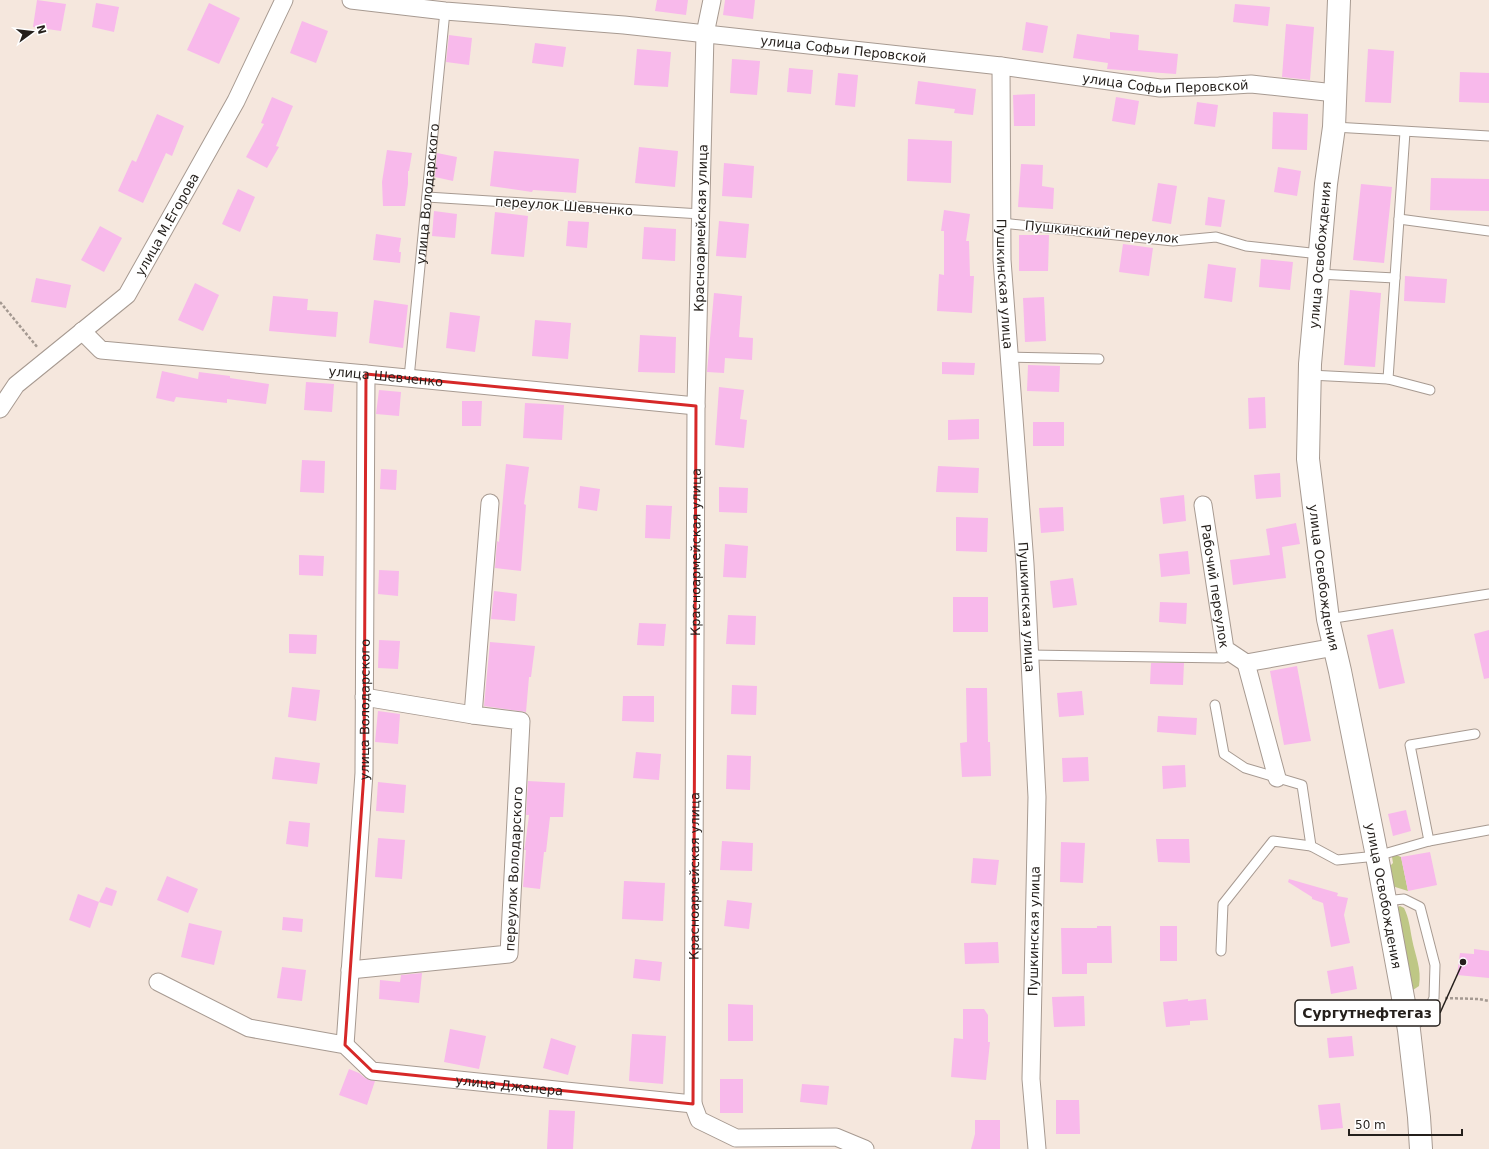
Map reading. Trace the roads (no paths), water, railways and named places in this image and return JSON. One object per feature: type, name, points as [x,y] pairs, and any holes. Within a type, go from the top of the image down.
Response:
[{"type":"main road","name":"улица Освобождения","points":[[1339,0],[1334,128],[1326,184],[1310,375],[1308,459],[1328,618],[1377,856],[1409,1030],[1419,1117],[1421,1149]]},
{"type":"street","name":"улица М.Егорова","points":[[0,409],[16,385],[127,295],[236,101],[284,0]]},
{"type":"street","name":"улица Софьи Перовской","points":[[351,0],[445,10],[624,25],[1002,66],[1160,88],[1251,84],[1335,93]]},
{"type":"street","name":"Красноармейская улица","points":[[693,1104],[696,406],[705,34],[712,0]]},
{"type":"street","name":"Пушкинская улица","points":[[1002,66],[1002,260],[1024,556],[1036,797],[1031,1079],[1037,1149]]},
{"type":"street","name":"улица Шевченко","points":[[82,332],[101,350],[696,406]]},
{"type":"street","name":"улица Володарского","points":[[345,1045],[364,773],[366,374]]},
{"type":"street","points":[[473,715],[490,503]]},
{"type":"street","name":"Рабочий переулок","points":[[1203,505],[1226,649],[1240,658],[1277,778]]},
{"type":"street","points":[[1240,658],[1334,647]]},
{"type":"street","name":"переулок Володарского","points":[[350,970],[509,954],[521,721],[473,715],[364,696]]},
{"type":"street","points":[[158,982],[249,1028],[345,1045]]},
{"type":"street","name":"улица Дженера","points":[[345,1045],[372,1071],[693,1104]]},
{"type":"street","points":[[693,1104],[699,1120],[736,1138],[836,1137],[865,1149]]},
{"type":"lane","name":"улица Володарского","points":[[409,378],[445,10]]},
{"type":"lane","points":[[1334,128],[1489,136]]},
{"type":"lane","points":[[1388,379],[1405,132]]},
{"type":"lane","name":"переулок Шевченко","points":[[427,197],[701,214]]},
{"type":"lane","points":[[1399,219],[1489,232]]},
{"type":"lane","name":"Пушкинский переулок","points":[[1002,223],[1173,241],[1216,237],[1319,264],[1395,278]]},
{"type":"lane","points":[[1010,356],[1099,359]]},
{"type":"lane","points":[[1310,375],[1388,379],[1430,390]]},
{"type":"lane","points":[[1328,618],[1489,594]]},
{"type":"lane","points":[[1029,655],[1240,658]]},
{"type":"lane","points":[[1215,704],[1224,754],[1245,768],[1302,785],[1311,846]]},
{"type":"lane","points":[[1429,841],[1410,745],[1475,734]]},
{"type":"lane","points":[[1221,951],[1222,904],[1272,841],[1311,846],[1337,860],[1377,856],[1429,841],[1489,830]]},
{"type":"lane","points":[[1385,901],[1404,899],[1420,907],[1435,965],[1434,998],[1425,1017],[1409,1030]]},
{"type":"place","name":"Сургутнефтегаз","points":[[1463,962]]}]
